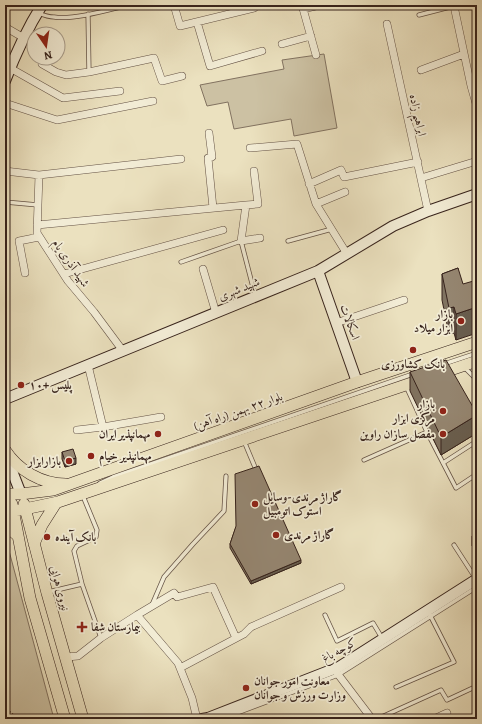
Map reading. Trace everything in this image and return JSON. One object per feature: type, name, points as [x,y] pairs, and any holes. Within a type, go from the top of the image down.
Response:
[{"type":"main road","points":[[5,81],[12,60],[40,9]]},
{"type":"main road","name":"شهید شهری","points":[[5,399],[318,271],[393,226],[428,210],[477,194]]},
{"type":"main road","name":"اسکالات","points":[[318,271],[357,382]]},
{"type":"main road","name":"بلوار ۲۲ بهمن (راه آهن)","points":[[12,494],[53,490],[357,382],[477,342]]},
{"type":"main road","points":[[9,511],[57,503],[477,361]]},
{"type":"main road","points":[[5,451],[32,476],[61,484],[69,484]]},
{"type":"main road","points":[[5,451],[12,494],[9,511],[18,536],[30,598],[65,719]]},
{"type":"main road","name":"نیروی هوایی","points":[[12,494],[26,509],[47,593],[83,719]]},
{"type":"main road","points":[[34,544],[42,525],[57,503]]},
{"type":"main road","points":[[5,525],[18,536]]},
{"type":"main road","name":"کوچه باغ","points":[[206,719],[336,672],[339,667],[383,639],[429,614],[477,582]]},
{"type":"street","points":[[174,5],[180,26],[254,8]]},
{"type":"street","points":[[316,55],[302,7],[320,5]]},
{"type":"street","points":[[454,6],[477,107]]},
{"type":"street","points":[[197,22],[210,66],[262,51]]},
{"type":"street","name":"ابراهیم زاده","points":[[387,24],[428,210]]},
{"type":"street","points":[[5,27],[24,38]]},
{"type":"street","points":[[282,44],[311,36]]},
{"type":"street","points":[[421,70],[464,54]]},
{"type":"street","points":[[46,66],[56,72],[66,75],[89,72],[154,58],[162,81],[182,76]]},
{"type":"street","points":[[10,68],[64,98],[120,91]]},
{"type":"street","points":[[5,103],[57,120],[153,101]]},
{"type":"street","points":[[209,133],[212,157],[208,158],[213,208]]},
{"type":"street","points":[[250,148],[297,144],[316,204],[347,254]]},
{"type":"street","points":[[5,171],[38,175],[181,159]]},
{"type":"street","points":[[421,178],[477,161]]},
{"type":"street","points":[[310,184],[341,170],[344,177],[418,162]]},
{"type":"street","points":[[37,225],[258,204],[254,171]]},
{"type":"street","name":"شهید آذری یام","points":[[38,175],[37,233],[64,274],[123,351]]},
{"type":"street","points":[[316,204],[345,192]]},
{"type":"street","points":[[246,205],[241,241],[260,238]]},
{"type":"street","points":[[64,274],[223,230]]},
{"type":"street","points":[[25,273],[19,241],[39,237]]},
{"type":"street","points":[[203,269],[216,313]]},
{"type":"street","points":[[336,324],[404,300]]},
{"type":"street","points":[[88,365],[104,427]]},
{"type":"street","points":[[77,430],[162,417]]},
{"type":"street","points":[[66,657],[78,656],[101,638],[174,593],[177,597],[213,587],[236,638]]},
{"type":"street","points":[[180,668],[244,634],[251,627],[341,587]]},
{"type":"street","points":[[137,615],[178,663],[192,698],[197,719]]},
{"type":"street","points":[[336,672],[372,719]]},
{"type":"street","points":[[434,719],[447,713]]},
{"type":"lane","points":[[40,9],[55,18],[88,14],[128,5]]},
{"type":"lane","points":[[419,15],[454,6]]},
{"type":"lane","points":[[88,14],[89,72]]},
{"type":"lane","points":[[5,202],[38,205]]},
{"type":"lane","points":[[288,240],[332,229]]},
{"type":"lane","points":[[181,262],[241,241],[255,296]]},
{"type":"lane","points":[[440,365],[477,353]]},
{"type":"lane","points":[[463,366],[477,380]]},
{"type":"lane","points":[[57,503],[113,477],[418,373]]},
{"type":"lane","points":[[405,385],[426,432],[456,488],[477,474]]},
{"type":"lane","points":[[364,460],[426,432]]},
{"type":"lane","points":[[244,440],[259,476]]},
{"type":"lane","points":[[443,463],[477,441]]},
{"type":"lane","points":[[151,606],[164,577],[224,511],[226,476]]},
{"type":"lane","points":[[98,480],[113,477]]},
{"type":"lane","points":[[53,490],[90,482]]},
{"type":"lane","points":[[83,494],[97,530],[96,537],[76,546],[74,551],[82,584],[101,638]]},
{"type":"lane","points":[[454,545],[477,582]]},
{"type":"lane","points":[[47,593],[82,584]]},
{"type":"lane","points":[[221,719],[336,672],[429,614],[454,662],[396,688]]},
{"type":"lane","points":[[325,615],[337,641],[373,623],[383,639]]},
{"type":"lane","points":[[377,719],[441,690],[447,700],[477,686]]},
{"type":"path","points":[[5,708],[19,719]]},
{"type":"shaded area","points":[[324,54],[337,128],[294,136],[291,119],[234,129],[228,102],[207,106],[200,85],[284,69],[282,60]]},
{"type":"shaded area","points":[[5,544],[8,547],[54,719],[5,719]]},
{"type":"building","points":[[458,268],[463,284],[477,280],[477,307],[456,314],[454,307],[449,308],[442,274]]},
{"type":"building","points":[[446,360],[477,415],[441,437],[410,372]]},
{"type":"building","points":[[73,449],[76,458],[65,461],[62,452]]},
{"type":"building","name":"گاراژ مرندی-وسایل استوک اتومبیل","points":[[259,466],[301,560],[251,581],[230,544],[236,526],[235,474]]},
{"type":"building","points":[[477,532],[477,541],[472,536]]},
{"type":"place","name":"بازار ابزار میلاد","points":[[461,321]]},
{"type":"place","name":"بانک کشاورزی","points":[[413,350]]},
{"type":"place","name":"پلیس +۱۰","points":[[21,385]]},
{"type":"place","name":"بازار مرکزی ابزار","points":[[443,411]]},
{"type":"place","name":"مهمانپذیر ایران","points":[[158,434]]},
{"type":"place","name":"مفصل سازان راوین","points":[[443,434]]},
{"type":"place","name":"مهمانپذیر خیام","points":[[91,456]]},
{"type":"place","name":"بازارابزار","points":[[69,461]]},
{"type":"place","name":"گاراژ مرندی-وسایل استوک اتومبیل","points":[[255,504]]},
{"type":"place","name":"گاراژ مرندی","points":[[276,535]]},
{"type":"place","name":"بانک آینده","points":[[47,537]]},
{"type":"place","name":"بیمارستان شفا","points":[[82,627]]},
{"type":"place","name":"معاونت امور جوانان وزارت ورزش و جوانان","points":[[246,688]]}]
